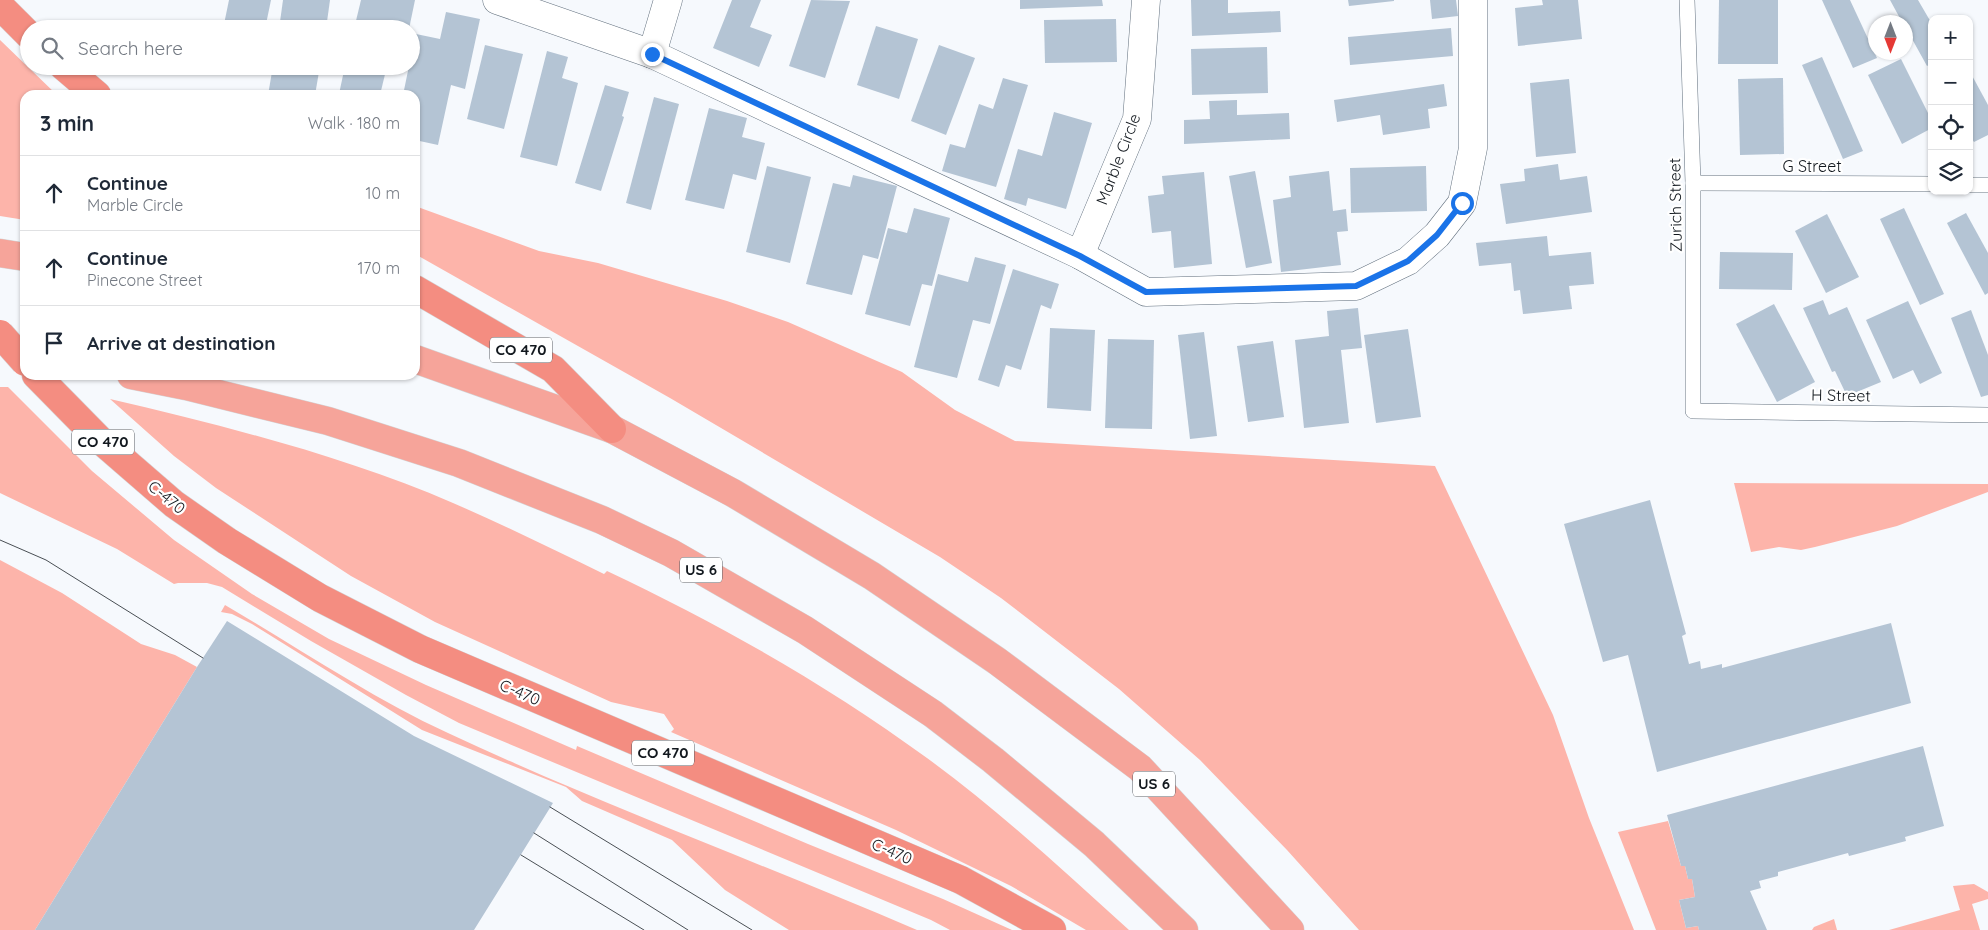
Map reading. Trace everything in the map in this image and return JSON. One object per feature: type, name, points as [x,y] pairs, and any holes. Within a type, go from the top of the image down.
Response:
[{"type":"highway","points":[[0,6],[20,26]]},
{"type":"highway","points":[[74,75],[91,90]]},
{"type":"highway","points":[[0,253],[20,256]]},
{"type":"highway","name":"CO 470","points":[[420,292],[554,369],[612,429]]},
{"type":"highway","points":[[0,334],[20,356]]},
{"type":"highway","points":[[0,353],[20,355]]},
{"type":"highway","name":"US 6","points":[[420,361],[612,429],[733,493],[864,571],[998,661],[1140,768],[1290,930]]},
{"type":"highway","name":"C-470","points":[[41,380],[99,439],[174,504],[227,541],[320,598],[420,649],[961,880],[1052,930]]},
{"type":"highway","name":"US 6","points":[[157,380],[328,420],[459,463],[602,520],[671,554],[805,630],[933,714],[993,760],[1094,844],[1184,930]]},
{"type":"street","points":[[497,0],[652,54],[1080,256],[1146,292],[1356,286],[1408,261],[1437,235],[1462,203],[1473,148],[1473,0]]},
{"type":"street","points":[[652,54],[668,0]]},
{"type":"street","name":"Marble Circle","points":[[1080,256],[1137,119],[1146,0]]},
{"type":"lane","name":"Zurich Street","points":[[1687,0],[1693,184],[1693,410]]},
{"type":"lane","name":"G Street","points":[[1693,184],[1928,184]]},
{"type":"lane","points":[[1973,185],[1988,185]]},
{"type":"lane","name":"H Street","points":[[1693,410],[1988,415]]},
{"type":"shaded area","points":[[0,40],[20,59],[20,75],[36,75],[52,90],[20,90],[20,219],[0,216]]},
{"type":"shaded area","points":[[420,208],[539,251],[598,263],[727,301],[788,322],[902,372],[955,410],[1015,441],[1435,466],[1553,715],[1589,818],[1634,930],[1359,930],[1287,850],[1200,760],[1119,689],[1001,598],[940,557],[670,398],[420,257]]},
{"type":"shaded area","points":[[0,387],[8,387],[92,471],[174,540],[252,594],[329,639],[426,685],[576,750],[577,746],[943,899],[1012,930],[950,930],[931,920],[459,723],[311,641],[222,587],[207,583],[174,584],[117,549],[0,493]]},
{"type":"shaded area","points":[[110,399],[240,431],[327,457],[412,486],[491,520],[604,574],[607,571],[690,612],[811,680],[927,758],[1005,819],[1129,930],[1086,930],[1011,886],[896,830],[671,732],[674,729],[664,714],[611,702],[435,622],[351,576],[216,488],[174,456]]},
{"type":"shaded area","points":[[1734,483],[1988,484],[1988,492],[1897,526],[1815,547],[1801,550],[1779,547],[1751,552]]},
{"type":"shaded area","points":[[0,560],[62,593],[141,644],[175,655],[197,667],[35,930],[0,930]]},
{"type":"shaded area","points":[[225,605],[363,688],[448,733],[564,785],[917,930],[789,930],[725,890],[672,840],[582,801],[566,787],[422,730],[252,624],[232,614],[221,612]]},
{"type":"shaded area","points":[[1668,821],[1681,866],[1685,866],[1688,879],[1692,879],[1695,897],[1679,900],[1686,928],[1698,926],[1699,930],[1656,930],[1618,832]]},
{"type":"shaded area","points":[[1974,884],[1988,892],[1988,899],[1972,904],[1980,930],[1889,930],[1960,910],[1953,886]]},
{"type":"shaded area","points":[[1834,919],[1837,930],[1812,930],[1814,927]]},
{"type":"building","points":[[229,0],[271,0],[267,20],[225,20]]},
{"type":"building","points":[[283,0],[330,0],[327,20],[280,20]]},
{"type":"building","points":[[361,0],[415,0],[411,20],[356,20]]},
{"type":"building","points":[[732,0],[761,0],[750,27],[772,35],[759,67],[713,48]]},
{"type":"building","points":[[811,0],[850,1],[825,78],[789,66]]},
{"type":"building","points":[[1020,0],[1102,0],[1103,6],[1020,9]]},
{"type":"building","points":[[1191,0],[1228,0],[1228,13],[1280,11],[1281,32],[1192,36]]},
{"type":"building","points":[[1348,0],[1394,0],[1394,1],[1349,6]]},
{"type":"building","points":[[1430,0],[1456,0],[1458,16],[1432,19]]},
{"type":"building","points":[[1542,0],[1578,0],[1582,39],[1518,46],[1515,8],[1543,5]]},
{"type":"building","points":[[1719,0],[1778,0],[1778,64],[1718,64]]},
{"type":"building","points":[[1822,0],[1850,0],[1868,39],[1868,60],[1872,60],[1853,68]]},
{"type":"building","points":[[1890,0],[1918,0],[1928,17],[1927,66],[1913,41],[1913,15],[1898,15]]},
{"type":"building","points":[[446,12],[480,19],[465,89],[451,85],[438,145],[420,141],[420,90],[404,90],[407,75],[420,75],[420,35],[440,39]]},
{"type":"building","points":[[1116,19],[1117,62],[1045,63],[1044,20]]},
{"type":"building","points":[[876,26],[918,39],[899,99],[857,85]]},
{"type":"building","points":[[1451,28],[1453,56],[1350,65],[1348,37]]},
{"type":"building","points":[[485,45],[523,54],[504,129],[467,119]]},
{"type":"building","points":[[939,45],[975,58],[946,135],[911,121]]},
{"type":"building","points":[[1267,47],[1268,93],[1192,95],[1191,49]]},
{"type":"building","points":[[547,51],[568,57],[562,78],[578,83],[557,166],[520,157]]},
{"type":"building","points":[[1822,57],[1863,151],[1843,159],[1802,65]]},
{"type":"building","points":[[1902,60],[1928,113],[1928,130],[1902,144],[1868,75]]},
{"type":"building","points":[[271,75],[318,75],[316,90],[269,90]]},
{"type":"building","points":[[343,75],[385,75],[381,90],[340,90]]},
{"type":"building","points":[[1973,77],[1988,105],[1988,135],[1974,142]]},
{"type":"building","points":[[1003,78],[1028,85],[996,187],[942,171],[950,144],[965,148],[979,104],[993,109]]},
{"type":"building","points":[[1783,78],[1784,154],[1740,155],[1738,79]]},
{"type":"building","points":[[1569,79],[1576,153],[1536,157],[1530,83]]},
{"type":"building","points":[[1444,84],[1447,106],[1428,109],[1430,128],[1383,135],[1380,115],[1337,122],[1334,100]]},
{"type":"building","points":[[605,85],[629,92],[622,116],[624,117],[601,191],[575,183]]},
{"type":"building","points":[[654,97],[679,104],[651,210],[626,203]]},
{"type":"building","points":[[1237,100],[1237,115],[1289,113],[1290,139],[1184,144],[1184,120],[1210,119],[1209,101]]},
{"type":"building","points":[[709,108],[747,118],[742,137],[765,143],[756,180],[733,174],[724,209],[685,200]]},
{"type":"building","points":[[1054,112],[1092,123],[1066,209],[1028,198],[1026,206],[1004,199],[1018,149],[1042,156]]},
{"type":"building","points":[[1558,164],[1560,180],[1587,176],[1592,212],[1506,224],[1500,184],[1525,181],[1524,169]]},
{"type":"building","points":[[767,166],[811,177],[790,263],[746,252]]},
{"type":"building","points":[[1426,166],[1427,211],[1351,213],[1350,168]]},
{"type":"building","points":[[1255,171],[1272,263],[1246,268],[1229,176]]},
{"type":"building","points":[[1329,171],[1333,211],[1346,209],[1348,231],[1337,232],[1341,265],[1281,272],[1273,200],[1291,197],[1289,176]]},
{"type":"building","points":[[1204,172],[1212,264],[1174,268],[1171,231],[1152,233],[1148,196],[1164,194],[1162,176]]},
{"type":"building","points":[[853,175],[897,186],[878,259],[863,255],[852,295],[806,284],[833,183],[850,187]]},
{"type":"building","points":[[914,208],[950,218],[932,286],[922,284],[910,326],[865,314],[888,228],[907,233]]},
{"type":"building","points":[[1904,208],[1944,294],[1920,305],[1880,219]]},
{"type":"building","points":[[1966,213],[1988,253],[1988,293],[1985,295],[1947,223]]},
{"type":"building","points":[[1827,214],[1859,277],[1826,293],[1795,231]]},
{"type":"building","points":[[1547,236],[1549,256],[1591,252],[1594,284],[1569,286],[1572,309],[1523,314],[1520,290],[1514,291],[1511,263],[1479,266],[1476,243]]},
{"type":"building","points":[[1720,252],[1793,253],[1792,290],[1719,289]]},
{"type":"building","points":[[975,257],[1006,265],[990,324],[973,320],[957,378],[914,367],[938,274],[968,282]]},
{"type":"building","points":[[1013,269],[1059,284],[1051,309],[1041,305],[1021,370],[1006,365],[999,387],[978,380]]},
{"type":"building","points":[[1823,300],[1829,315],[1847,307],[1881,382],[1847,396],[1835,371],[1832,372],[1803,308]]},
{"type":"building","points":[[1908,301],[1942,373],[1920,384],[1913,370],[1893,379],[1866,320]]},
{"type":"building","points":[[1774,304],[1815,382],[1777,402],[1736,324]]},
{"type":"building","points":[[1358,308],[1362,348],[1341,350],[1349,423],[1304,428],[1295,340],[1329,336],[1327,311]]},
{"type":"building","points":[[1971,310],[1988,355],[1988,395],[1981,397],[1951,318]]},
{"type":"building","points":[[1050,328],[1095,330],[1091,411],[1047,408]]},
{"type":"building","points":[[1408,329],[1421,417],[1376,423],[1364,335]]},
{"type":"building","points":[[1204,332],[1217,436],[1190,439],[1178,335]]},
{"type":"building","points":[[1108,339],[1154,340],[1152,429],[1105,428]]},
{"type":"building","points":[[1273,341],[1284,417],[1248,422],[1237,346]]},
{"type":"building","points":[[1650,500],[1686,634],[1682,636],[1689,664],[1700,661],[1701,669],[1722,664],[1722,668],[1891,623],[1911,703],[1657,772],[1628,655],[1603,662],[1564,524]]},
{"type":"building","points":[[227,621],[414,736],[553,803],[474,930],[35,930]]},
{"type":"building","points":[[1923,746],[1944,826],[1905,837],[1906,841],[1849,856],[1848,853],[1778,872],[1778,876],[1759,881],[1761,888],[1750,891],[1767,930],[1699,930],[1698,926],[1686,928],[1679,900],[1695,897],[1692,879],[1688,879],[1685,866],[1681,866],[1667,815]]},
{"type":"tram line","points":[[0,540],[46,560],[203,658]]},
{"type":"tram line","points":[[550,807],[752,930]]},
{"type":"tram line","points":[[534,833],[688,930]]},
{"type":"tram line","points":[[521,855],[644,930]]},
{"type":"route","points":[[652,54],[1080,256],[1146,292],[1356,286],[1408,261],[1437,235],[1462,203]]}]
